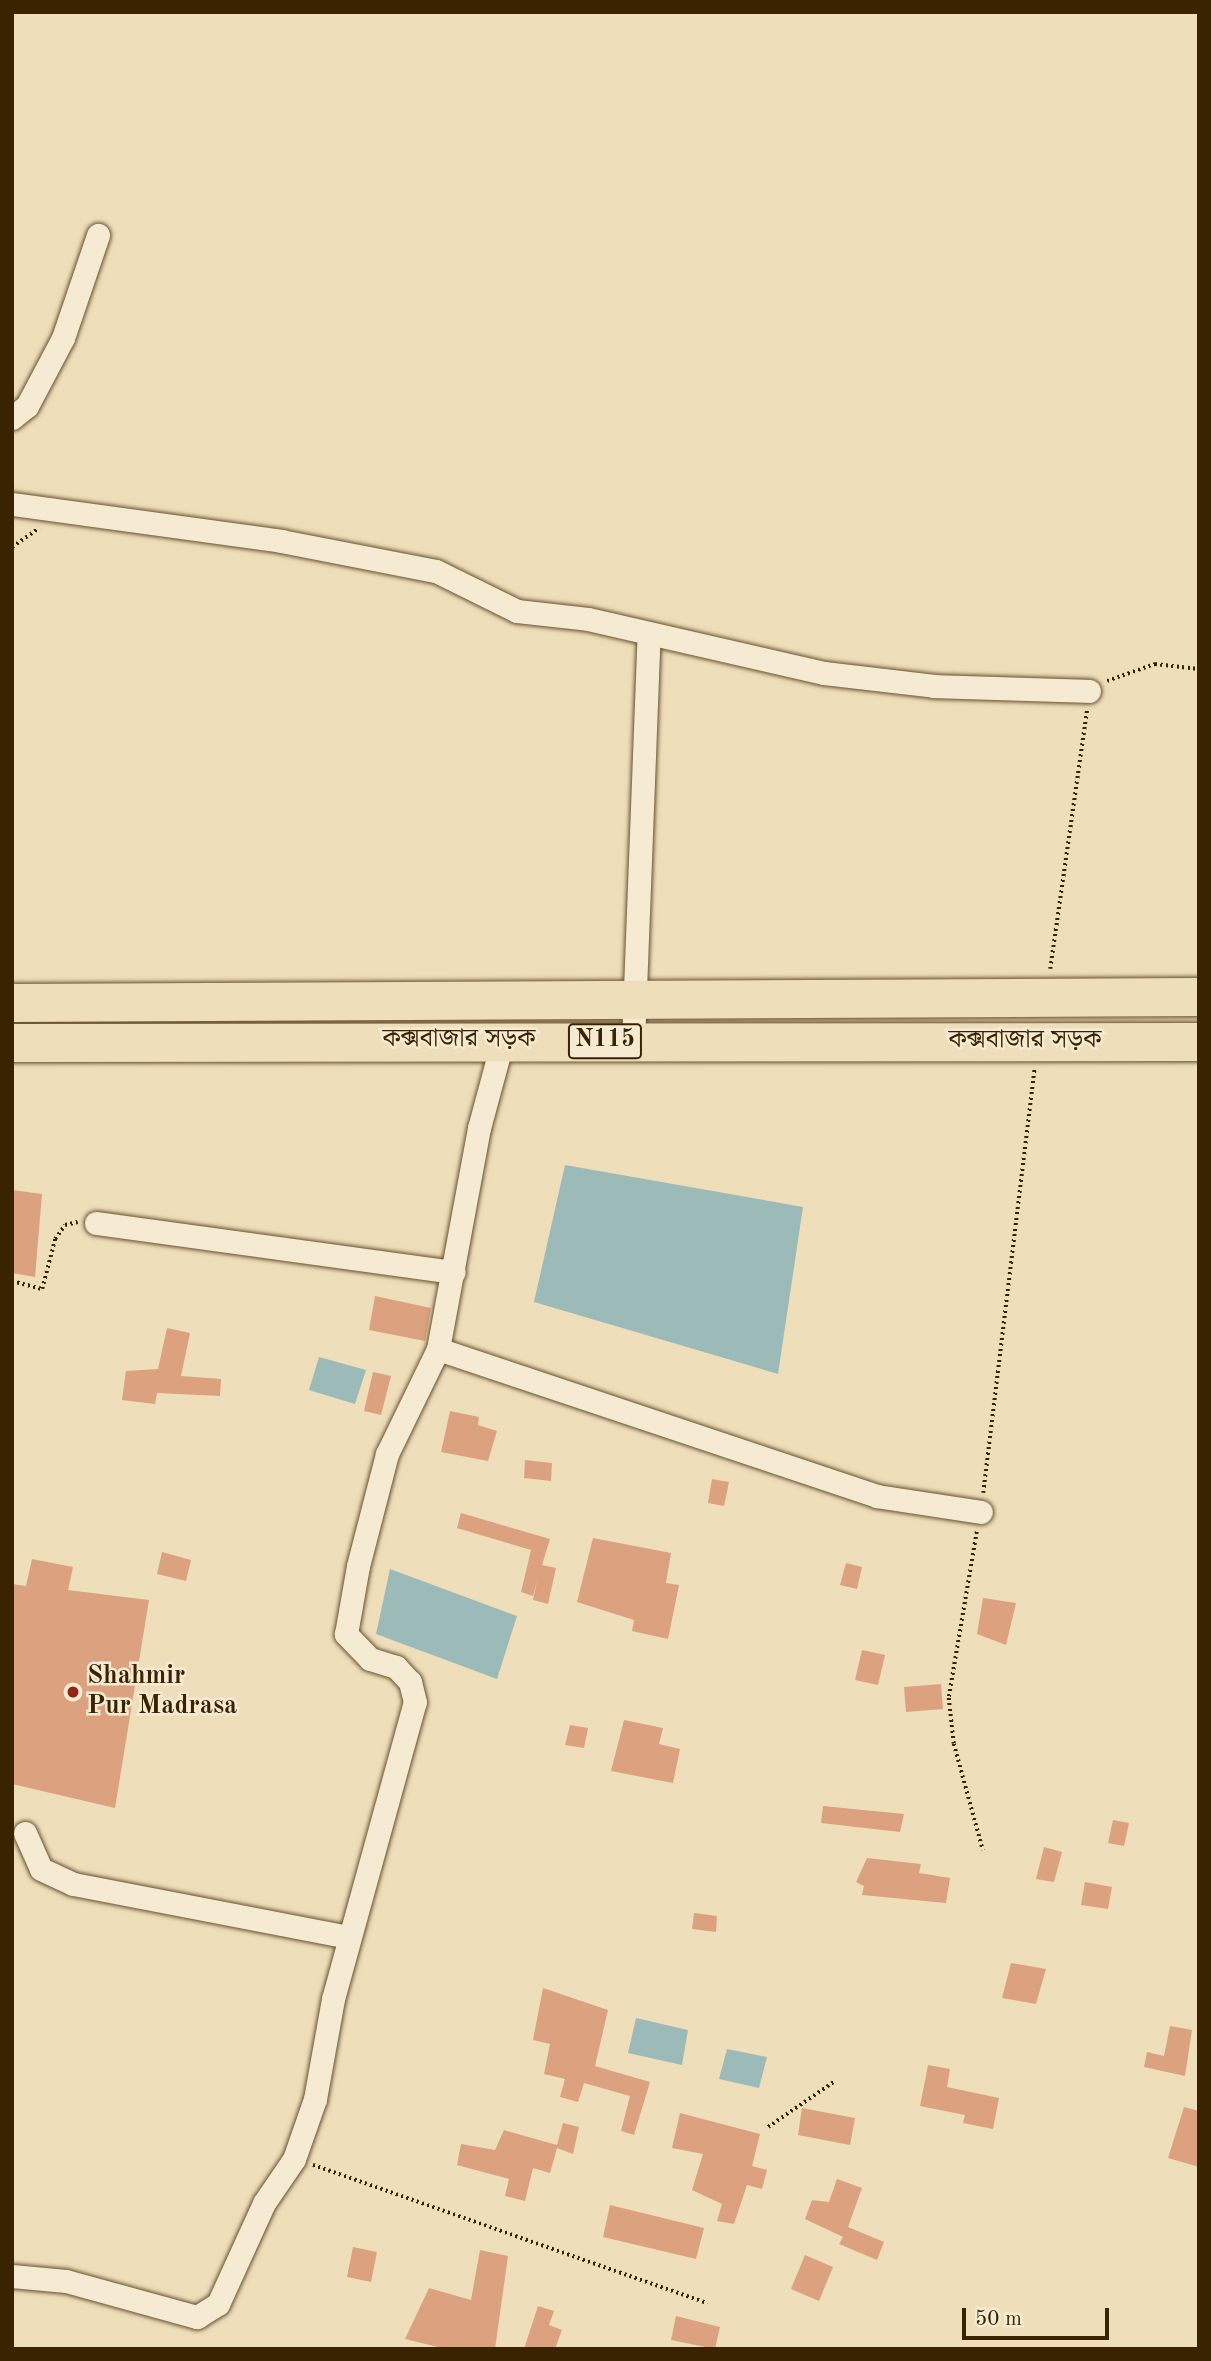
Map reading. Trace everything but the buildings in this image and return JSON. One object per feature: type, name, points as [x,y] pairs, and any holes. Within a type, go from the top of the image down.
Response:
[{"type":"highway","name":"কক্সবাজার সড়ক","points":[[12,1003],[633,997],[1199,997]]},
{"type":"highway","name":"কক্সবাজার সড়ক","points":[[12,1043],[503,1039],[633,1042],[1199,1042]]},
{"type":"street","points":[[12,418],[27,406],[63,338],[98,235]]},
{"type":"street","points":[[12,503],[281,541],[436,571],[517,611],[649,634],[824,673],[934,686],[1089,691]]},
{"type":"street","points":[[633,1042],[649,634]]},
{"type":"street","points":[[12,2276],[66,2281],[197,2317],[218,2304],[264,2203],[294,2159],[315,2099],[349,1937],[375,1862],[415,1702],[410,1682],[396,1667],[370,1659],[346,1634],[387,1454],[438,1349],[479,1128],[503,1039]]},
{"type":"street","points":[[96,1223],[454,1272]]},
{"type":"street","points":[[438,1349],[877,1496],[981,1511]]},
{"type":"street","points":[[26,1833],[41,1869],[74,1884],[349,1937]]},
{"type":"path","points":[[1045,997],[1089,691],[1155,664],[1199,669]]},
{"type":"path","points":[[983,1850],[954,1744],[949,1698],[981,1511],[1037,1040]]},
{"type":"path","points":[[12,1281],[42,1289],[65,1225],[96,1223]]},
{"type":"path","points":[[768,2127],[835,2081]]},
{"type":"path","points":[[294,2159],[708,2303]]},
{"type":"water","points":[[565,1165],[803,1207],[778,1374],[534,1302]]},
{"type":"water","points":[[319,1357],[366,1370],[355,1404],[309,1390]]},
{"type":"water","points":[[390,1569],[517,1616],[497,1679],[376,1634]]},
{"type":"water","points":[[636,2018],[688,2030],[682,2065],[628,2053]]},
{"type":"water","points":[[727,2049],[767,2057],[759,2088],[719,2079]]},
{"type":"place","name":"Shahmir Pur Madrasa","points":[[73,1692]]}]
